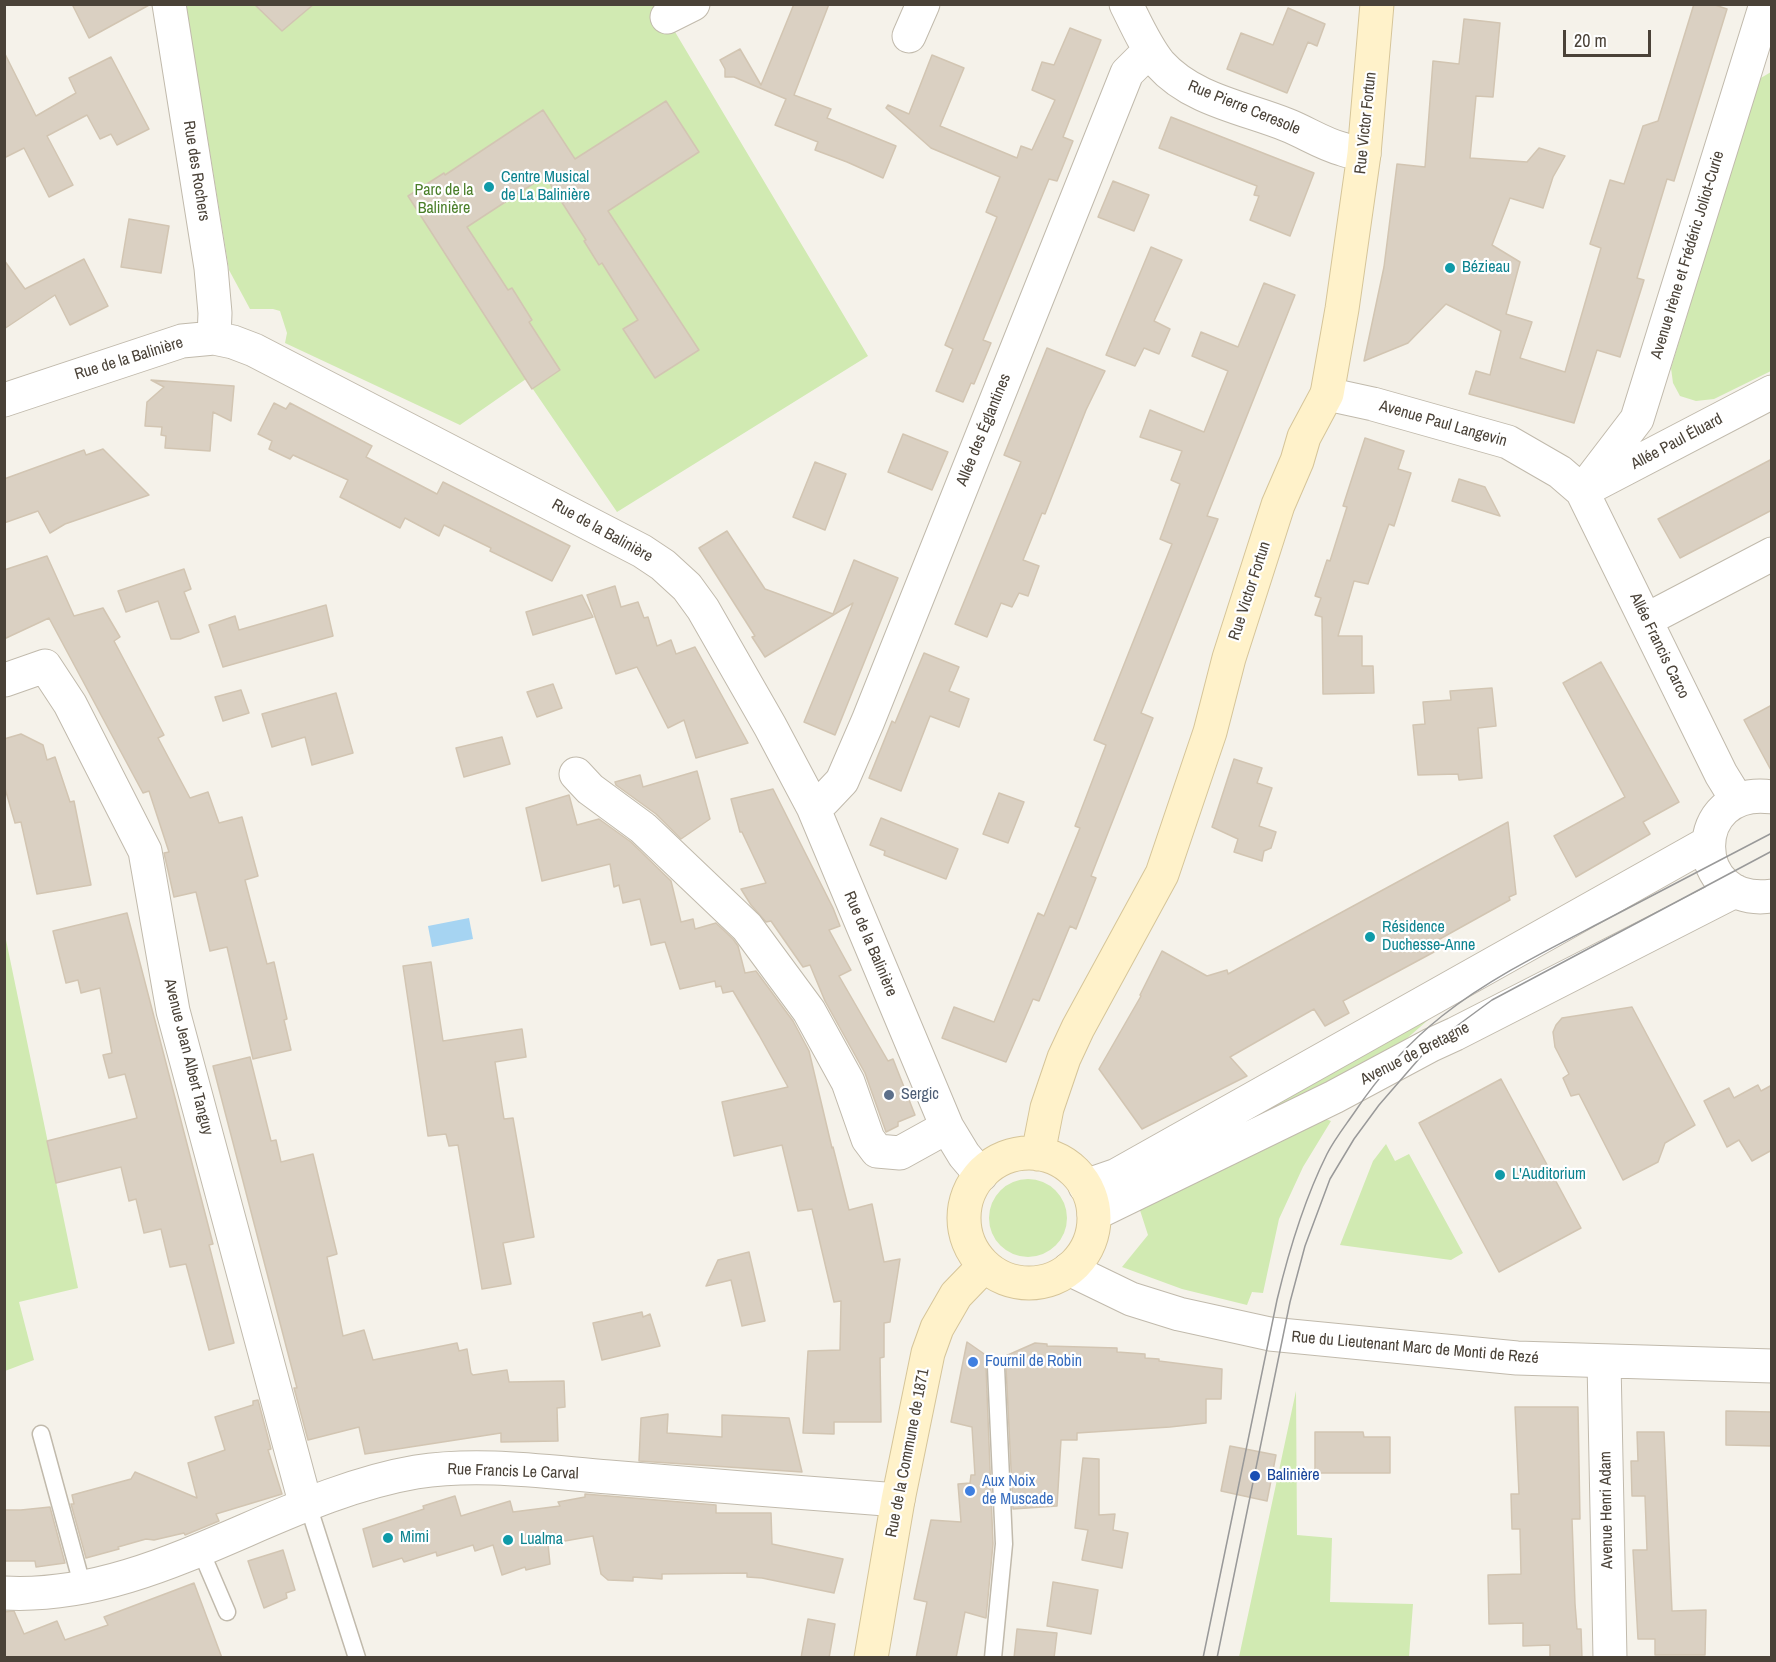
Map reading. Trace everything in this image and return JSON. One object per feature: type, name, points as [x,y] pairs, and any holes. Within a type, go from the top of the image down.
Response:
[{"type":"street","name":"Rue des Rochers","points":[[169,4],[211,268],[215,313],[214,338]]},
{"type":"street","points":[[909,36],[923,4]]},
{"type":"street","name":"Rue Pierre Ceresole","points":[[1126,4],[1150,50],[1160,64],[1177,79],[1224,103],[1286,125],[1341,149],[1364,154]]},
{"type":"street","name":"Rue Victor Fortun","points":[[1038,1154],[1047,1108],[1064,1058],[1162,874],[1210,732],[1229,658],[1278,505],[1297,461],[1304,436],[1327,394],[1364,154],[1377,4]]},
{"type":"street","name":"Avenue Irène et Frédéric Joliot-Curie","points":[[1582,491],[1637,419],[1767,11]]},
{"type":"street","name":"Allée des Églantines","points":[[813,807],[824,800],[842,781],[1127,73],[1150,50]]},
{"type":"street","name":"Rue de la Balinière","points":[[4,400],[182,341],[214,338],[233,342],[254,350],[574,515],[642,551],[663,565],[687,587],[703,609],[813,807],[947,1127],[964,1155],[981,1175]]},
{"type":"street","name":"Allée Paul Éluard","points":[[1582,491],[1772,392]]},
{"type":"street","name":"Avenue Paul Langevin","points":[[1327,394],[1373,404],[1508,441],[1560,472],[1582,491]]},
{"type":"street","name":"Allée Francis Carco","points":[[1582,491],[1721,774],[1737,800]]},
{"type":"street","points":[[1646,620],[1772,554]]},
{"type":"street","name":"Avenue Jean Albert Tanguy","points":[[5,680],[45,666],[70,704],[145,850],[173,1011],[308,1505]]},
{"type":"street","points":[[576,774],[590,789],[643,828],[747,927],[809,1011],[848,1082],[868,1138],[877,1151],[900,1154],[947,1127]]},
{"type":"street","points":[[1772,797],[1749,796],[1737,800],[1721,812],[1710,831],[1708,843],[1710,861],[1719,879],[1735,891],[1750,897],[1772,896]]},
{"type":"street","points":[[1090,1200],[1117,1175],[1708,843]]},
{"type":"street","name":"Avenue de Bretagne","points":[[1090,1200],[1334,1097],[1431,1045],[1735,891]]},
{"type":"street","points":[[1038,1154],[1053,1158],[1069,1167],[1090,1200],[1089,1244],[1069,1269],[1052,1279],[1031,1283],[1017,1282],[1008,1280],[984,1266],[973,1251],[965,1226],[965,1208],[970,1192],[981,1175],[993,1164],[1006,1157],[1038,1154]]},
{"type":"street","name":"Rue de la Commune de 1871","points":[[871,1658],[898,1500],[928,1353],[937,1328],[956,1295],[984,1266]]},
{"type":"street","name":"Rue du Lieutenant Marc de Monti de Rezé","points":[[1069,1269],[1131,1299],[1179,1314],[1270,1334],[1517,1358],[1772,1366]]},
{"type":"street","name":"Avenue Henri Adam","points":[[1604,1362],[1610,1658]]},
{"type":"street","name":"Rue Francis Le Carval","points":[[4,1593],[49,1594],[83,1588],[143,1570],[200,1549],[339,1493],[395,1476],[443,1469],[482,1468],[898,1500]]},
{"type":"lane","points":[[993,1658],[1004,1544],[996,1367]]},
{"type":"lane","points":[[41,1434],[83,1588]]},
{"type":"lane","points":[[308,1505],[357,1658]]},
{"type":"lane","points":[[200,1549],[227,1612]]},
{"type":"green space","name":"Parc de la Balinière","points":[[186,5],[659,5],[868,356],[617,512],[526,379],[460,425],[285,343],[287,333],[280,311],[250,309],[229,270]]},
{"type":"green space","points":[[1771,72],[1771,371],[1714,399],[1696,401],[1680,396],[1673,383],[1671,368],[1759,79]]},
{"type":"green space","points":[[5,935],[78,1288],[19,1302],[34,1360],[5,1371]]},
{"type":"green space","points":[[1431,1005],[1435,1014],[1397,1047],[1129,1188]]},
{"type":"green space","points":[[1312,1114],[1331,1121],[1303,1167],[1279,1219],[1263,1293],[1252,1292],[1247,1305],[1182,1289],[1122,1267],[1148,1235],[1137,1201]]},
{"type":"green space","points":[[1386,1144],[1395,1161],[1409,1154],[1463,1253],[1451,1260],[1340,1245],[1373,1161]]},
{"type":"green space","points":[[1028,1179],[1043,1182],[1056,1190],[1064,1203],[1067,1218],[1064,1233],[1056,1246],[1043,1254],[1028,1257],[1013,1254],[1000,1246],[992,1233],[989,1218],[992,1203],[1000,1190],[1013,1182]]},
{"type":"green space","points":[[1296,1391],[1297,1535],[1332,1538],[1330,1602],[1413,1604],[1409,1657],[1239,1657]]},
{"type":"water","points":[[469,918],[473,939],[432,947],[428,926]]},
{"type":"building","points":[[72,4],[151,4],[89,38]]},
{"type":"building","points":[[254,4],[314,4],[282,31]]},
{"type":"building","points":[[794,4],[829,4],[794,95],[831,109],[827,118],[896,146],[883,178],[815,150],[818,142],[775,125],[786,99],[734,77],[725,77],[725,69],[720,60],[740,49],[761,85]]},
{"type":"building","points":[[1694,4],[1712,4],[1727,9],[1674,181],[1667,179],[1637,278],[1644,280],[1620,357],[1597,350],[1574,423],[1469,394],[1476,371],[1490,375],[1501,331],[1446,304],[1408,343],[1364,361],[1384,267],[1397,164],[1425,167],[1433,61],[1459,64],[1464,19],[1500,23],[1493,97],[1476,96],[1470,158],[1527,162],[1539,148],[1565,156],[1553,177],[1543,208],[1510,198],[1492,245],[1520,262],[1506,314],[1532,322],[1520,358],[1565,372],[1601,248],[1590,244],[1610,180],[1624,184],[1643,126],[1658,121]]},
{"type":"building","points":[[1288,8],[1325,24],[1317,46],[1308,42],[1287,93],[1227,69],[1241,33],[1273,45]]},
{"type":"building","points":[[1070,28],[1101,40],[1063,137],[1073,141],[1057,181],[1049,179],[983,340],[991,343],[974,384],[971,383],[963,402],[936,391],[953,349],[945,345],[997,217],[986,212],[1000,177],[931,148],[886,108],[888,105],[909,114],[932,55],[964,68],[940,126],[1017,158],[1021,146],[1032,150],[1055,100],[1032,90],[1042,62],[1054,65]]},
{"type":"building","points":[[4,52],[36,116],[76,93],[69,78],[111,57],[149,129],[117,145],[111,134],[100,139],[87,115],[47,136],[73,185],[49,197],[24,148],[4,158]]},
{"type":"building","points":[[666,101],[699,152],[608,211],[699,350],[655,378],[623,329],[638,320],[602,263],[599,265],[584,241],[586,240],[545,176],[467,227],[508,290],[512,288],[532,320],[529,322],[560,370],[532,389],[408,196],[444,173],[445,175],[543,110],[575,159]]},
{"type":"building","points":[[1171,117],[1314,173],[1290,236],[1250,220],[1259,196],[1254,195],[1257,186],[1159,148]]},
{"type":"building","points":[[1113,181],[1149,195],[1134,231],[1098,217]]},
{"type":"building","points":[[129,219],[169,226],[161,273],[121,267]]},
{"type":"building","points":[[1151,247],[1182,260],[1154,321],[1170,329],[1159,354],[1144,348],[1135,366],[1106,355]]},
{"type":"building","points":[[84,259],[108,306],[70,325],[55,295],[4,329],[4,260],[25,289]]},
{"type":"building","points":[[1264,283],[1295,295],[1207,516],[1218,519],[1141,713],[1153,718],[1091,876],[1096,878],[1076,929],[1070,926],[1039,1001],[1033,999],[1006,1062],[942,1038],[954,1007],[994,1022],[1038,913],[1044,916],[1080,828],[1075,826],[1106,745],[1094,740],[1172,544],[1160,539],[1180,484],[1171,480],[1182,451],[1140,437],[1150,410],[1204,432],[1228,371],[1192,356],[1201,332],[1238,347]]},
{"type":"building","points":[[1047,348],[1105,371],[1086,410],[1045,514],[1042,513],[1023,560],[1039,566],[1028,596],[1019,593],[1012,607],[1001,603],[987,637],[955,624],[1021,462],[1004,455]]},
{"type":"building","points":[[151,380],[234,386],[231,421],[213,412],[210,451],[165,448],[166,436],[161,435],[162,427],[145,426],[147,402],[164,387]]},
{"type":"building","points":[[274,403],[286,409],[290,403],[372,446],[366,457],[437,494],[443,482],[570,546],[552,581],[490,551],[491,548],[444,525],[439,536],[405,518],[400,528],[340,497],[348,480],[293,455],[290,459],[269,449],[272,441],[258,434]]},
{"type":"building","points":[[903,434],[948,452],[932,490],[888,472]]},
{"type":"building","points":[[1365,438],[1404,451],[1398,469],[1411,473],[1394,526],[1389,524],[1368,584],[1354,581],[1338,636],[1362,636],[1362,666],[1373,666],[1374,693],[1323,694],[1322,617],[1315,615],[1321,598],[1315,596],[1327,560],[1330,561],[1347,507],[1343,506]]},
{"type":"building","points":[[103,449],[149,495],[65,524],[50,533],[38,511],[4,523],[4,479],[84,450],[86,455]]},
{"type":"building","points":[[1772,459],[1772,510],[1680,558],[1658,519]]},
{"type":"building","points":[[815,462],[846,474],[825,530],[793,517]]},
{"type":"building","points":[[1459,479],[1485,487],[1500,516],[1452,501]]},
{"type":"building","points":[[727,531],[765,589],[833,614],[854,560],[898,578],[835,735],[804,722],[853,603],[765,657],[752,637],[755,636],[699,548]]},
{"type":"building","points":[[47,556],[74,616],[103,608],[120,637],[114,641],[164,735],[158,738],[190,798],[208,792],[219,823],[242,817],[258,876],[245,880],[267,964],[274,962],[287,1019],[284,1020],[291,1050],[253,1059],[227,947],[210,951],[196,892],[174,897],[164,853],[169,852],[149,791],[143,793],[49,618],[4,639],[4,570]]},
{"type":"building","points":[[184,569],[191,589],[184,592],[199,632],[180,639],[171,639],[158,601],[126,612],[118,591]]},
{"type":"building","points":[[615,586],[621,607],[638,602],[644,618],[648,617],[657,646],[671,640],[676,654],[695,647],[748,743],[696,758],[684,720],[668,728],[637,667],[616,674],[587,595]]},
{"type":"building","points":[[582,595],[593,617],[533,635],[526,612]]},
{"type":"building","points":[[326,605],[333,636],[223,667],[209,625],[235,616],[239,630]]},
{"type":"building","points":[[924,653],[959,667],[949,691],[969,699],[959,727],[930,716],[901,791],[869,778],[892,721],[895,723]]},
{"type":"building","points":[[1601,662],[1679,802],[1643,822],[1650,834],[1576,877],[1554,836],[1625,797],[1563,683]]},
{"type":"building","points":[[553,684],[562,708],[537,717],[527,692]]},
{"type":"building","points":[[1492,688],[1496,726],[1478,728],[1482,778],[1459,780],[1458,774],[1418,775],[1413,725],[1425,724],[1423,702],[1451,700],[1450,691]]},
{"type":"building","points":[[241,690],[249,713],[223,721],[215,697]]},
{"type":"building","points":[[336,693],[353,753],[312,765],[305,737],[272,747],[262,714]]},
{"type":"building","points":[[1772,705],[1772,772],[1744,720]]},
{"type":"building","points":[[21,734],[43,745],[47,760],[55,757],[70,802],[74,801],[91,885],[37,894],[21,822],[15,823],[4,785],[4,739]]},
{"type":"building","points":[[502,737],[510,764],[464,777],[456,748]]},
{"type":"building","points":[[1234,759],[1262,768],[1257,783],[1272,788],[1259,826],[1276,832],[1271,848],[1264,851],[1262,861],[1234,852],[1238,839],[1212,827]]},
{"type":"building","points":[[697,771],[710,819],[681,839],[656,814],[615,782],[640,775],[643,787]]},
{"type":"building","points":[[773,789],[840,926],[829,930],[851,970],[839,976],[888,1061],[893,1059],[915,1115],[898,1122],[898,1126],[886,1132],[865,1073],[825,1001],[810,965],[803,967],[771,921],[766,922],[741,889],[766,883],[740,832],[731,799]]},
{"type":"building","points":[[999,793],[1024,802],[1008,843],[983,834]]},
{"type":"building","points":[[569,795],[577,825],[599,819],[631,842],[671,881],[681,922],[693,919],[695,929],[716,923],[733,939],[738,946],[745,973],[756,971],[793,1021],[809,1051],[849,1210],[872,1204],[884,1262],[900,1259],[890,1322],[884,1323],[884,1357],[880,1358],[881,1422],[834,1422],[834,1434],[803,1433],[808,1351],[840,1350],[841,1301],[834,1302],[812,1209],[798,1211],[782,1145],[734,1156],[722,1102],[788,1087],[733,991],[723,993],[721,986],[716,987],[715,981],[680,989],[665,942],[651,945],[640,899],[623,903],[619,885],[614,887],[610,864],[542,881],[526,808]]},
{"type":"building","points":[[881,818],[958,849],[946,879],[884,855],[885,851],[870,845]]},
{"type":"building","points":[[1508,822],[1516,894],[1509,897],[1510,900],[1429,945],[1434,952],[1343,1001],[1349,1013],[1325,1026],[1314,1009],[1230,1057],[1247,1076],[1142,1129],[1099,1069],[1141,996],[1162,951],[1207,976],[1227,970],[1228,974]]},
{"type":"building","points":[[127,913],[213,1244],[209,1245],[234,1343],[209,1350],[186,1264],[170,1267],[161,1229],[144,1233],[136,1199],[129,1201],[121,1167],[56,1183],[47,1141],[137,1118],[125,1074],[109,1078],[103,1055],[112,1053],[100,988],[81,993],[78,980],[66,983],[53,931]]},
{"type":"building","points":[[431,962],[443,1041],[522,1029],[526,1057],[495,1062],[504,1119],[513,1118],[534,1237],[503,1243],[511,1284],[482,1289],[458,1145],[449,1146],[446,1134],[428,1136],[403,966]]},
{"type":"building","points":[[1632,1007],[1695,1125],[1665,1143],[1658,1162],[1623,1180],[1579,1094],[1571,1096],[1563,1078],[1569,1074],[1555,1047],[1553,1032],[1562,1018]]},
{"type":"building","points":[[250,1057],[271,1141],[276,1140],[281,1162],[313,1154],[337,1254],[327,1257],[343,1336],[364,1330],[373,1360],[457,1343],[459,1351],[467,1349],[473,1375],[507,1370],[509,1382],[564,1381],[565,1407],[557,1408],[558,1441],[501,1442],[501,1433],[365,1454],[359,1427],[308,1440],[294,1388],[297,1388],[213,1066]]},
{"type":"building","name":"L'Auditorium","points":[[1501,1079],[1581,1228],[1499,1272],[1419,1123]]},
{"type":"building","points":[[1758,1085],[1761,1091],[1772,1085],[1772,1150],[1752,1161],[1739,1140],[1727,1147],[1704,1101],[1729,1088],[1734,1098]]},
{"type":"building","points":[[749,1252],[765,1321],[742,1326],[731,1280],[706,1286],[718,1260]]},
{"type":"building","points":[[642,1312],[643,1317],[650,1314],[660,1346],[602,1360],[593,1323]]},
{"type":"building","points":[[967,1342],[990,1358],[986,1367],[993,1544],[986,1618],[965,1612],[956,1658],[916,1658],[927,1602],[914,1599],[931,1520],[961,1522],[958,1484],[970,1483],[971,1475],[975,1475],[972,1427],[951,1422]]},
{"type":"building","points":[[1035,1343],[1047,1344],[1047,1346],[1117,1348],[1117,1352],[1145,1354],[1145,1358],[1159,1359],[1159,1361],[1222,1369],[1221,1399],[1206,1399],[1206,1423],[1077,1433],[1077,1440],[1061,1440],[1057,1506],[1013,1509],[1006,1367],[1001,1358]]},
{"type":"building","points":[[258,1400],[271,1449],[268,1450],[282,1494],[216,1514],[219,1521],[185,1535],[184,1533],[154,1540],[146,1539],[86,1558],[71,1504],[74,1504],[72,1495],[131,1479],[135,1472],[197,1498],[188,1463],[225,1450],[215,1417],[253,1405],[253,1401]]},
{"type":"building","points":[[1515,1407],[1578,1407],[1580,1519],[1572,1519],[1575,1604],[1577,1629],[1581,1629],[1582,1658],[1550,1658],[1550,1645],[1523,1646],[1523,1623],[1489,1624],[1488,1575],[1521,1574],[1520,1529],[1512,1529],[1511,1494],[1519,1494]]},
{"type":"building","points":[[1726,1411],[1772,1412],[1772,1446],[1726,1445]]},
{"type":"building","points":[[668,1414],[667,1433],[722,1437],[722,1415],[789,1418],[802,1472],[639,1461],[641,1418]]},
{"type":"building","points":[[1315,1432],[1363,1432],[1364,1437],[1390,1437],[1390,1473],[1315,1473]]},
{"type":"building","points":[[1637,1432],[1664,1432],[1672,1611],[1706,1610],[1705,1655],[1655,1655],[1655,1639],[1638,1639],[1633,1550],[1647,1550],[1645,1496],[1632,1496],[1631,1461],[1638,1461]]},
{"type":"building","points":[[1230,1446],[1276,1455],[1267,1501],[1221,1491]]},
{"type":"building","points":[[1083,1458],[1099,1459],[1099,1515],[1115,1514],[1113,1530],[1128,1533],[1122,1568],[1082,1560],[1088,1530],[1075,1528]]},
{"type":"building","points":[[585,1494],[716,1505],[716,1513],[771,1513],[772,1544],[843,1559],[834,1593],[747,1577],[747,1573],[662,1574],[662,1579],[633,1577],[633,1581],[608,1580],[601,1574],[593,1536],[548,1544],[550,1564],[526,1570],[525,1567],[502,1575],[493,1545],[475,1551],[473,1545],[437,1556],[436,1552],[404,1562],[402,1558],[373,1567],[363,1529],[455,1496],[461,1516],[510,1501],[513,1512],[560,1506],[558,1502],[585,1497]]},
{"type":"building","points":[[50,1507],[65,1563],[36,1567],[35,1561],[4,1561],[4,1510]]},
{"type":"building","points":[[283,1550],[295,1590],[286,1593],[287,1598],[264,1608],[248,1561]]},
{"type":"building","points":[[1053,1582],[1098,1590],[1091,1634],[1047,1626]]},
{"type":"building","points":[[194,1583],[222,1658],[4,1658],[4,1612],[14,1611],[24,1634],[57,1621],[65,1640],[108,1625],[104,1617]]},
{"type":"building","points":[[808,1619],[835,1624],[829,1658],[801,1658]]},
{"type":"building","points":[[1017,1629],[1057,1633],[1054,1658],[1014,1658]]},
{"type":"tram line","points":[[1203,1658],[1277,1300],[1292,1244],[1311,1189],[1327,1154],[1340,1133],[1373,1086],[1394,1061],[1429,1026],[1462,1001],[1526,962],[1772,833]]},
{"type":"tram line","points":[[1217,1658],[1290,1302],[1305,1246],[1330,1179],[1354,1139],[1379,1105],[1431,1045],[1492,1000],[1772,851]]},
{"type":"place","name":"Centre Musical de La Balinière","points":[[489,187]]},
{"type":"place","name":"Bézieau","points":[[1450,268]]},
{"type":"place","name":"Résidence Duchesse-Anne","points":[[1370,937]]},
{"type":"place","name":"Sergic","points":[[889,1095]]},
{"type":"place","name":"L'Auditorium","points":[[1500,1175]]},
{"type":"place","name":"Fournil de Robin","points":[[973,1362]]},
{"type":"place","name":"Balinière","points":[[1255,1476]]},
{"type":"place","name":"Aux Noix de Muscade","points":[[970,1491]]},
{"type":"place","name":"Mimi","points":[[388,1538]]},
{"type":"place","name":"Lualma","points":[[508,1540]]}]
